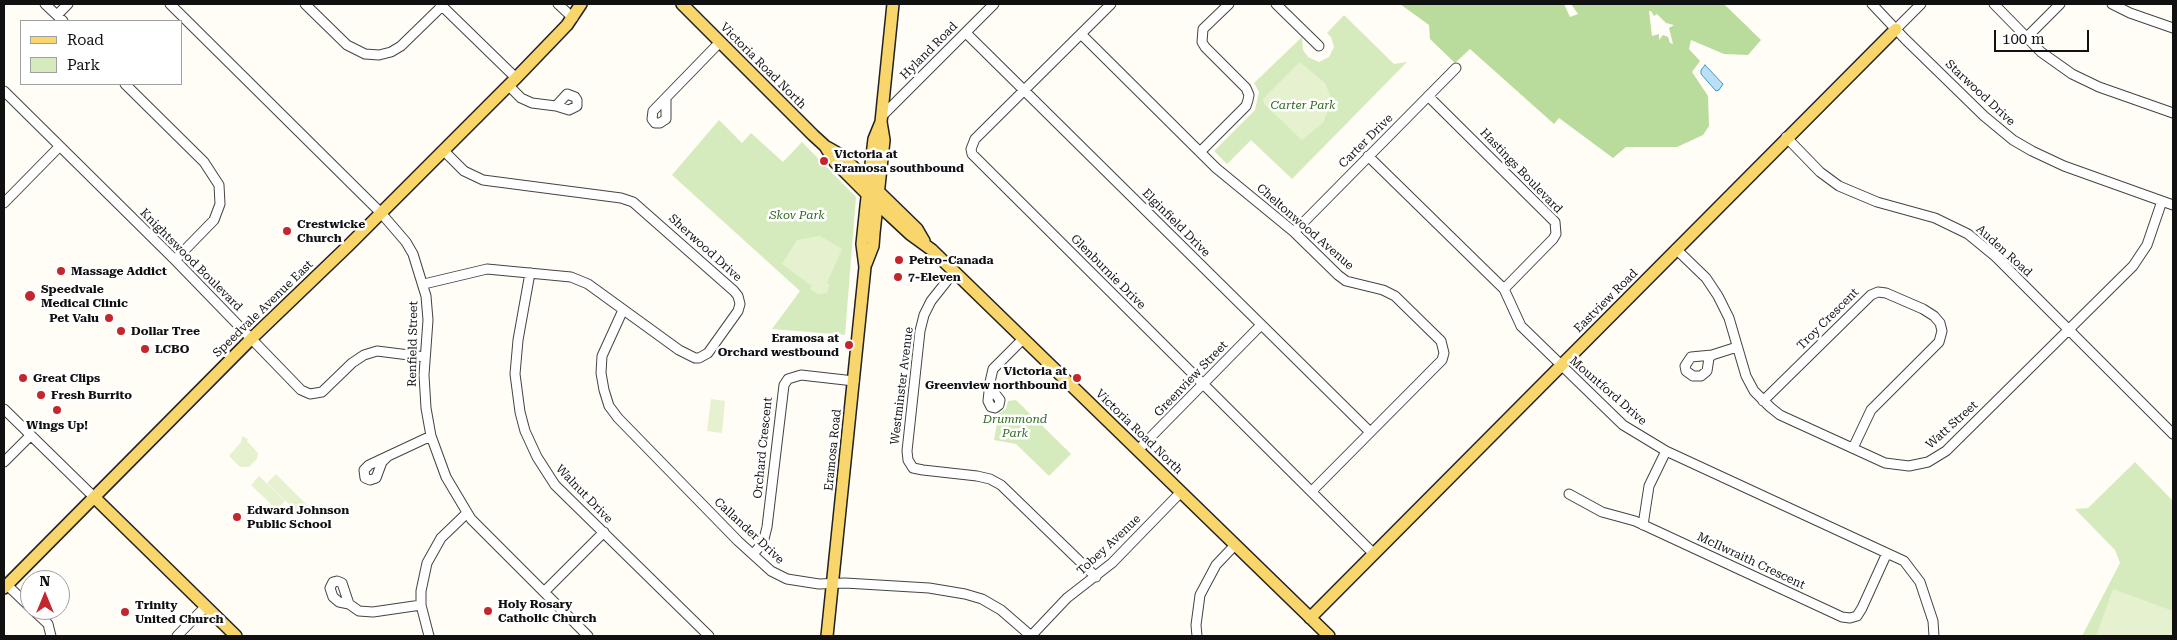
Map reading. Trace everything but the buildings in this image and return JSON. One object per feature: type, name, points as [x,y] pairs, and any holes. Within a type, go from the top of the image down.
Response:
[{"type":"main road","name":"Speedvale Avenue East","points":[[5,587],[251,339],[512,82],[573,18],[581,4]]},
{"type":"main road","name":"Victoria Road North","points":[[682,4],[826,146],[869,182],[873,192]]},
{"type":"main road","name":"Eramosa Road","points":[[827,636],[865,267],[862,244],[884,140],[882,119],[893,4]]},
{"type":"main road","name":"Eastview Road","points":[[1310,618],[1786,137],[1896,29]]},
{"type":"main road","name":"Eramosa Road","points":[[869,182],[874,139],[882,119]]},
{"type":"main road","name":"Victoria Road North","points":[[826,146],[835,162],[917,229],[930,248]]},
{"type":"main road","points":[[845,160],[859,162],[868,158],[872,151]]},
{"type":"main road","name":"Eramosa Road","points":[[865,267],[873,246],[877,203],[873,192]]},
{"type":"main road","name":"Victoria Road North","points":[[877,203],[898,223],[930,248],[1329,636]]},
{"type":"main road","points":[[874,233],[885,222],[898,223]]},
{"type":"main road","points":[[95,498],[236,636]]},
{"type":"street","points":[[45,4],[60,18],[68,4]]},
{"type":"street","name":"Renfield Street","points":[[170,4],[381,213],[406,242],[413,254],[424,284],[428,320],[425,357],[425,398],[431,436],[446,477],[466,513],[488,538],[585,635]]},
{"type":"street","points":[[305,4],[347,45],[362,53],[378,55],[391,52],[401,46],[441,5],[512,82],[521,98],[532,103],[556,106]]},
{"type":"street","points":[[558,4],[573,18]]},
{"type":"street","name":"Hyland Road","points":[[882,119],[994,4]]},
{"type":"street","name":"Glenburnie Drive","points":[[1111,4],[975,139],[971,149],[975,158],[1374,554]]},
{"type":"street","points":[[1200,152],[1246,106],[1248,99],[1246,88],[1202,42],[1203,29],[1228,4]]},
{"type":"street","points":[[1276,4],[1319,46]]},
{"type":"street","name":"Starwood Drive","points":[[1872,4],[1984,116],[2022,146],[2064,166],[2173,205]]},
{"type":"street","name":"Eastview Road","points":[[1896,29],[1921,4]]},
{"type":"street","points":[[1994,4],[2050,60],[2081,79],[2106,90],[2173,113]]},
{"type":"street","points":[[2027,37],[2060,4]]},
{"type":"street","points":[[2112,4],[2130,13],[2173,28]]},
{"type":"street","name":"Elginfield Drive","points":[[966,33],[1370,431]]},
{"type":"street","name":"Cheltonwood Avenue","points":[[1081,34],[1200,152],[1294,232],[1346,281],[1383,290],[1396,296],[1444,346],[1442,360],[1312,491]]},
{"type":"street","points":[[666,98],[720,42]]},
{"type":"street","name":"Carter Drive","points":[[1294,232],[1456,68]]},
{"type":"street","points":[[126,85],[204,162],[218,185],[220,204],[214,220],[175,260]]},
{"type":"street","name":"Knightswood Boulevard","points":[[4,91],[175,260],[301,390],[310,394],[319,394],[326,390],[352,363],[364,355],[377,351],[425,357]]},
{"type":"street","name":"Hastings Boulevard","points":[[1428,96],[1555,222],[1556,234],[1553,239],[1504,289]]},
{"type":"street","name":"Auden Road","points":[[1786,137],[1820,172],[1839,186],[1877,202],[1935,218],[1968,234],[1996,257],[2173,434]]},
{"type":"street","points":[[4,203],[60,147]]},
{"type":"street","name":"Sherwood Drive","points":[[424,284],[487,269],[580,280],[690,357],[700,358],[708,353],[738,311],[740,304],[734,290],[633,202],[621,198],[483,180],[464,171],[443,150]]},
{"type":"street","name":"Mountford Drive","points":[[1368,156],[1504,289],[1521,326],[1560,366],[1623,424],[1666,451],[1904,561],[1917,575],[1933,621],[1934,636]]},
{"type":"street","name":"Watt Street","points":[[1676,249],[1706,278],[1718,296],[1729,318],[1746,376],[1754,391],[1764,401],[1780,415],[1885,463],[1909,466],[1933,460],[1946,451],[2142,256],[2162,201]]},
{"type":"street","name":"Westminster Avenue","points":[[954,272],[931,301],[924,315],[920,331],[907,451],[908,460],[913,468],[977,476],[990,479],[1001,485],[1096,577]]},
{"type":"street","name":"Walnut Drive","points":[[530,273],[516,362],[516,393],[522,420],[537,457],[555,485],[709,636]]},
{"type":"street","name":"Troy Crescent","points":[[1764,401],[1871,295],[1886,293],[1924,309],[1940,323],[1942,330],[1939,342],[1872,410],[1853,448]]},
{"type":"street","name":"Callander Drive","points":[[623,310],[602,356],[601,373],[609,406],[618,418],[753,554],[781,577],[819,584],[929,588],[965,594],[982,599],[1001,610],[1031,636]]},
{"type":"street","name":"Greenview Street","points":[[1138,450],[1261,325]]},
{"type":"street","points":[[990,387],[993,369],[1023,339]]},
{"type":"street","points":[[1712,356],[1737,347]]},
{"type":"street","name":"Orchard Crescent","points":[[753,554],[763,543],[767,527],[784,385],[788,379],[801,375],[854,381]]},
{"type":"street","points":[[4,409],[95,498]]},
{"type":"street","points":[[4,462],[30,436]]},
{"type":"street","points":[[387,457],[431,436]]},
{"type":"street","points":[[1569,494],[1602,512],[1627,518],[1643,525],[1649,486],[1666,451]]},
{"type":"street","name":"Tobey Avenue","points":[[1031,636],[1067,598],[1096,577],[1181,492]]},
{"type":"street","points":[[429,636],[421,605],[423,576],[433,551],[447,532],[466,513]]},
{"type":"street","name":"McIlwraith Crescent","points":[[1643,525],[1850,618],[1857,616],[1862,608],[1887,553]]},
{"type":"street","points":[[544,592],[604,532]]},
{"type":"street","points":[[1198,636],[1196,625],[1200,595],[1216,565],[1235,545]]},
{"type":"street","points":[[5,587],[20,599]]},
{"type":"street","points":[[349,604],[359,611],[368,612],[421,605]]},
{"type":"street","points":[[177,636],[206,606]]},
{"type":"street","points":[[44,620],[48,624],[51,636]]},
{"type":"green space","points":[[1400,4],[1564,4],[1570,17],[1578,14],[1571,4],[1724,4],[1761,40],[1748,55],[1724,54],[1691,40],[1689,49],[1700,61],[1692,72],[1708,96],[1709,126],[1703,135],[1677,147],[1626,147],[1613,158],[1559,118],[1554,124],[1470,49],[1455,63],[1430,39],[1429,25]],"holes":[[[1649,11],[1654,16],[1657,14],[1666,23],[1674,25],[1669,28],[1673,44],[1670,43],[1668,37],[1663,35],[1659,40],[1659,34],[1652,36]]]},
{"type":"green space","name":"Carter Park","points":[[1344,15],[1394,64],[1407,62],[1292,179],[1251,140],[1227,164],[1214,151],[1255,110],[1259,92],[1254,83],[1302,37],[1303,50],[1308,57],[1319,62],[1329,57],[1334,47],[1331,37],[1327,33]]},
{"type":"green space","points":[[1300,62],[1325,83],[1332,101],[1323,123],[1302,140],[1264,104],[1263,99]]},
{"type":"green space","name":"Skov Park","points":[[719,120],[742,143],[751,133],[783,162],[802,142],[856,197],[845,335],[772,329],[800,291],[672,175]]},
{"type":"green space","points":[[820,236],[842,249],[827,283],[830,285],[827,293],[818,294],[810,289],[812,286],[782,264],[797,240]]},
{"type":"green space","points":[[711,399],[725,401],[722,433],[707,431]]},
{"type":"green space","name":"Drummond Park","points":[[1016,400],[1071,454],[1049,476],[1016,444],[994,440],[999,413],[1006,409],[1008,401]]},
{"type":"green space","points":[[242,436],[248,439],[247,441],[258,453],[257,459],[249,467],[240,467],[229,456],[241,442]]},
{"type":"green space","points":[[2135,462],[2173,501],[2173,636],[2082,636],[2120,563],[2115,550],[2075,509],[2088,508]]},
{"type":"green space","points":[[276,474],[308,506],[300,515],[267,483]]},
{"type":"green space","points":[[259,476],[285,501],[277,510],[251,485]]},
{"type":"green space","points":[[2113,589],[2173,611],[2173,636],[2096,636]]},
{"type":"water","points":[[1705,65],[1723,84],[1719,90],[1716,91],[1701,74],[1701,70]]},
{"type":"place","name":"Victoria at Eramosa southbound","points":[[824,161]]},
{"type":"place","name":"Crestwicke Church","points":[[287,231]]},
{"type":"place","name":"Petro-Canada","points":[[899,260]]},
{"type":"place","name":"Massage Addict","points":[[61,271]]},
{"type":"place","name":"7-Eleven","points":[[898,277]]},
{"type":"place","name":"Speedvale Medical Clinic","points":[[30,296]]},
{"type":"place","name":"Pet Valu","points":[[109,318]]},
{"type":"place","name":"Dollar Tree","points":[[121,331]]},
{"type":"place","name":"Eramosa at Orchard westbound","points":[[849,345]]},
{"type":"place","name":"LCBO","points":[[145,349]]},
{"type":"place","name":"Great Clips","points":[[23,378]]},
{"type":"place","name":"Victoria at Greenview northbound","points":[[1077,378]]},
{"type":"place","name":"Fresh Burrito","points":[[41,395]]},
{"type":"place","name":"Wings Up!","points":[[57,410]]},
{"type":"place","name":"Edward Johnson Public School","points":[[237,517]]},
{"type":"place","name":"Holy Rosary Catholic Church","points":[[488,611]]},
{"type":"place","name":"Trinity United Church","points":[[125,612]]}]
